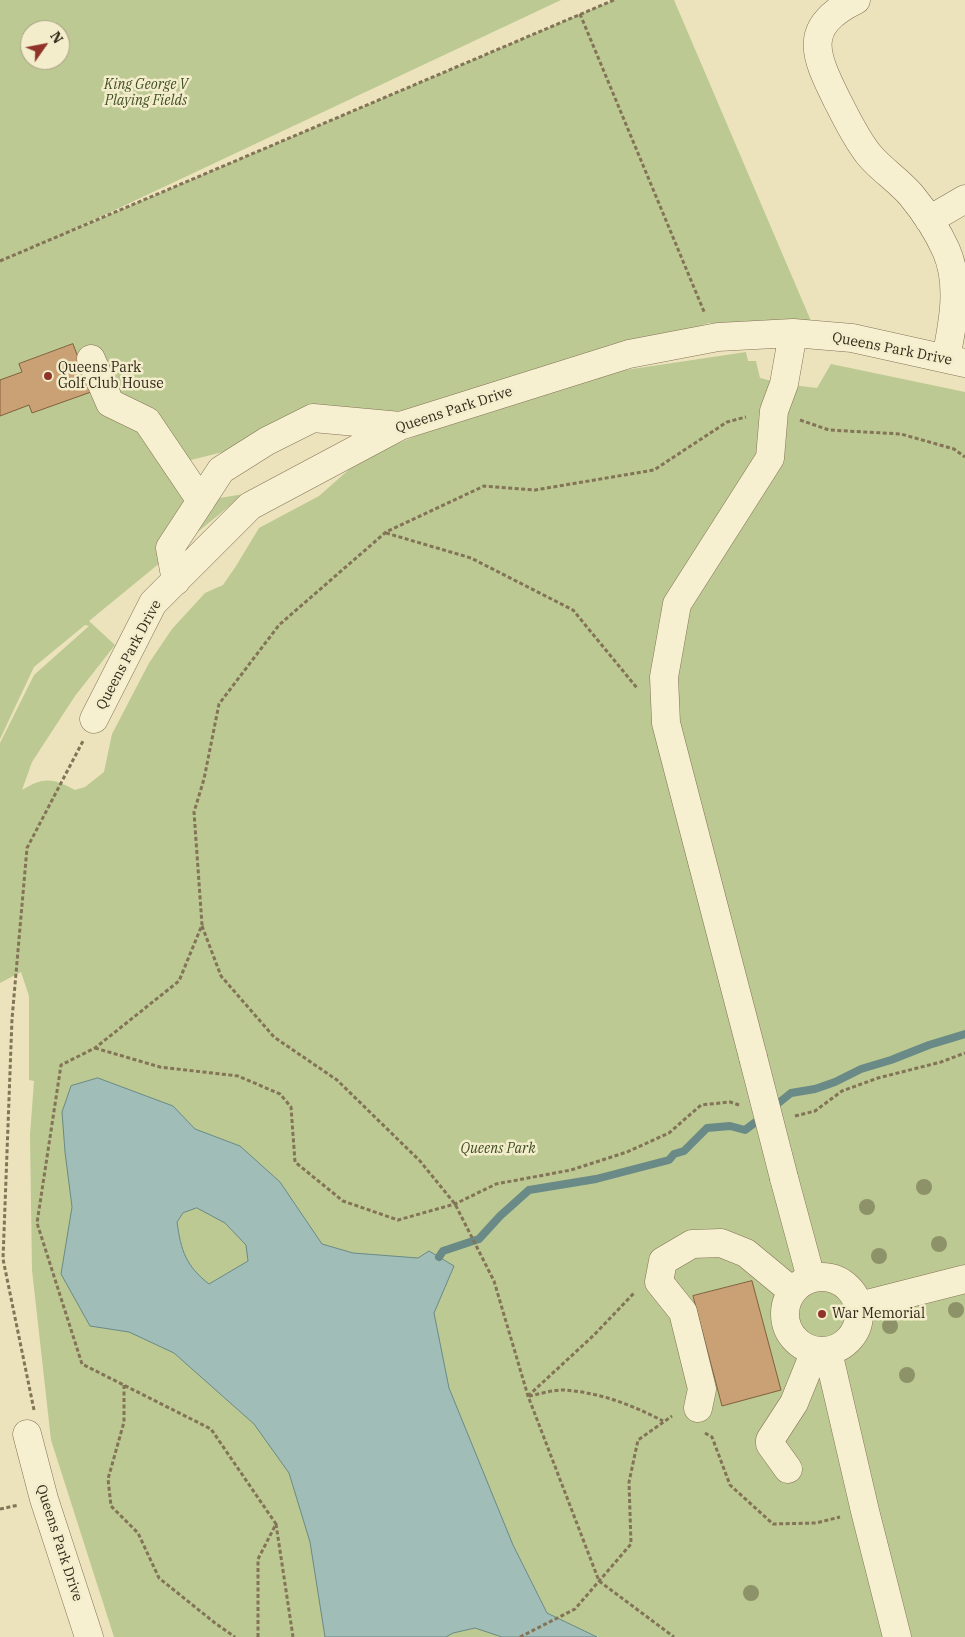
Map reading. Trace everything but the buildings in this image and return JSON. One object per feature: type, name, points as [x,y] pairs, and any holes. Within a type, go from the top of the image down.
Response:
[{"type":"street","points":[[856,0],[843,6],[831,15],[820,31],[817,55],[852,130],[869,155],[910,194],[930,220],[946,250],[953,279],[955,361]]},
{"type":"street","points":[[930,220],[965,199]]},
{"type":"street","points":[[793,333],[784,384],[774,410],[770,458],[676,604],[664,677],[666,723],[784,1178],[802,1285]]},
{"type":"street","name":"Queens Park Drive","points":[[94,720],[153,603],[250,506],[400,426],[629,354],[718,337],[793,333],[852,338],[955,361]]},
{"type":"street","points":[[91,359],[110,403],[147,421],[201,501]]},
{"type":"street","points":[[176,581],[170,548],[221,470],[267,440],[314,418],[400,426]]},
{"type":"street","points":[[221,470],[250,506]]},
{"type":"street","points":[[692,1418],[702,1389],[683,1312],[659,1282],[663,1261],[692,1244],[721,1243],[746,1253],[802,1285]]},
{"type":"street","points":[[828,1277],[840,1281],[850,1289],[859,1306],[860,1317],[856,1331],[848,1342],[837,1349],[822,1351],[800,1345],[792,1336],[784,1318],[786,1305],[802,1285],[828,1277]]},
{"type":"street","points":[[859,1306],[965,1280]]},
{"type":"street","points":[[788,1469],[770,1444],[770,1440],[794,1403],[822,1351]]},
{"type":"street","points":[[822,1351],[897,1637]]},
{"type":"street","name":"Queens Park Drive","points":[[29,1441],[44,1499],[89,1637]]},
{"type":"path","points":[[0,261],[614,0]]},
{"type":"path","points":[[580,14],[705,314]]},
{"type":"path","points":[[674,1637],[599,1582],[528,1396],[494,1281],[455,1204],[420,1161],[337,1080],[274,1037],[221,976],[202,925],[194,812],[204,779],[220,704],[279,625],[386,532],[484,486],[534,490],[654,470],[726,422],[774,410],[830,430],[901,434],[954,449],[965,457]]},
{"type":"path","points":[[386,532],[471,558],[573,610],[666,723]]},
{"type":"path","name":"Queens Park Drive","points":[[29,1441],[38,1432],[3,1259],[13,1009],[27,848],[94,720]]},
{"type":"path","points":[[202,925],[179,981],[95,1048],[61,1065],[38,1223],[82,1364],[211,1430],[276,1524],[293,1637]]},
{"type":"path","points":[[95,1048],[160,1067],[238,1076],[280,1094],[291,1106],[294,1162],[343,1201],[398,1220],[455,1204],[496,1184],[571,1170],[627,1152],[669,1133],[701,1104],[730,1102],[748,1108]]},
{"type":"path","points":[[792,1116],[814,1111],[842,1092],[878,1078],[941,1062],[965,1052]]},
{"type":"path","points":[[528,1396],[594,1335],[663,1261]]},
{"type":"path","points":[[124,1385],[124,1422],[108,1479],[111,1506],[138,1533],[159,1578],[235,1637]]},
{"type":"path","points":[[528,1396],[562,1390],[604,1396],[642,1410],[663,1421]]},
{"type":"path","points":[[520,1637],[575,1610],[631,1544],[629,1482],[638,1440],[663,1421],[692,1418],[712,1437],[730,1485],[773,1524],[816,1523],[865,1511]]},
{"type":"path","points":[[258,1637],[258,1559],[276,1524]]},
{"type":"green space","name":"Queens Park","points":[[0,0],[561,0],[66,233],[614,0],[674,0],[817,335],[709,323],[400,426],[313,418],[267,441],[179,463],[201,501],[244,494],[89,621],[115,645],[75,696],[32,762],[22,790],[42,781],[54,781],[75,790],[85,787],[104,772],[112,734],[149,663],[172,629],[205,593],[223,585],[259,528],[319,496],[362,458],[460,418],[619,371],[746,352],[748,361],[756,361],[760,378],[784,384],[817,388],[831,364],[965,392],[965,1637],[114,1637],[51,1440],[32,1270],[30,1135],[34,1081],[29,1080],[29,996],[21,972],[0,983],[0,743],[34,675],[89,626],[85,625],[34,667],[0,739]]},
{"type":"water","points":[[98,1078],[173,1106],[195,1129],[240,1146],[280,1182],[322,1244],[353,1253],[418,1258],[429,1251],[454,1266],[434,1313],[449,1388],[513,1545],[547,1613],[597,1637],[502,1637],[475,1628],[453,1633],[446,1637],[325,1637],[310,1542],[289,1473],[254,1424],[174,1353],[129,1332],[90,1326],[61,1274],[72,1207],[62,1112],[71,1086]],"holes":[[[197,1208],[225,1223],[246,1245],[248,1261],[209,1284],[195,1271],[186,1257],[180,1241],[177,1222],[183,1213]]]},
{"type":"waterway","points":[[776,1105],[791,1093],[815,1089],[835,1082],[861,1069],[965,1034]]},
{"type":"waterway","points":[[439,1257],[443,1251],[479,1239],[500,1216],[529,1190],[596,1179],[669,1160],[674,1154],[684,1151],[707,1128],[730,1126],[745,1130],[757,1121]]},
{"type":"place","name":"Queens Park Golf Club House","points":[[48,376]]},
{"type":"place","name":"War Memorial","points":[[822,1314]]},
{"type":"park label","name":"King George V Playing Fields","points":[[146,94]]}]
